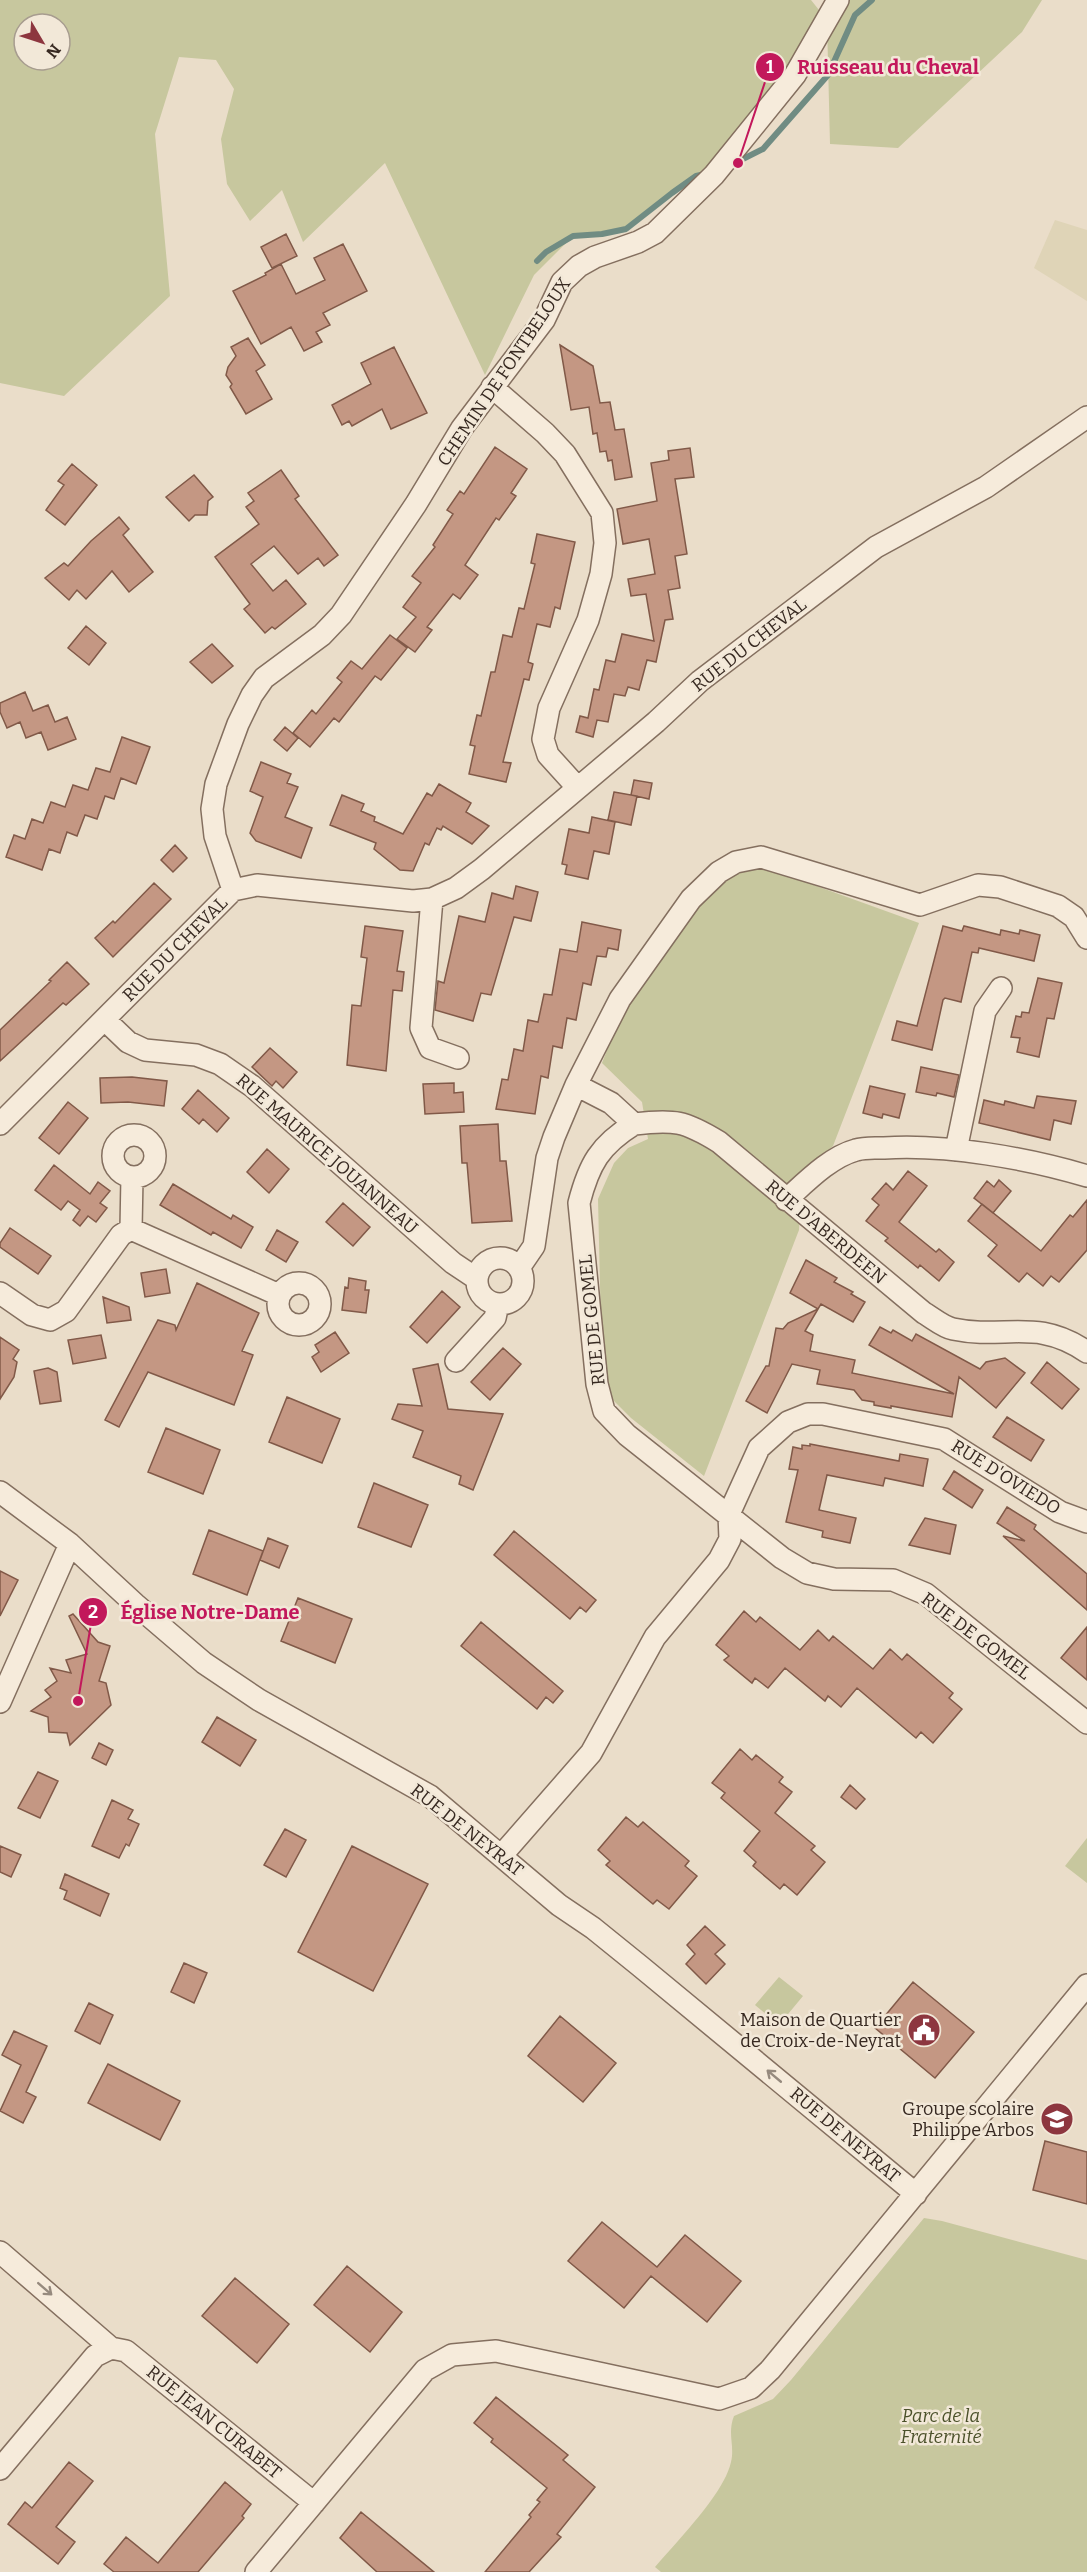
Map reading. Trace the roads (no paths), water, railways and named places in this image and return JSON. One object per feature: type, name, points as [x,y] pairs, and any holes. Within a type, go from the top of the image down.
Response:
[{"type":"street","name":"CHEMIN DE FONTBELOUX","points":[[233,890],[215,836],[212,809],[216,784],[238,724],[252,695],[264,678],[322,635],[341,615],[416,504],[462,428],[544,320],[562,282],[579,266],[655,233],[720,168],[795,75],[838,0]]},
{"type":"street","points":[[492,387],[545,433],[565,454],[602,513],[605,543],[601,574],[588,620],[549,708],[543,739],[548,754],[577,787]]},
{"type":"street","name":"RUE DU CHEVAL","points":[[0,1124],[233,890],[256,885],[413,901],[432,899],[456,888],[482,869],[656,722],[700,681],[876,547],[986,487],[1087,417]]},
{"type":"street","points":[[519,1268],[534,1245],[547,1158],[576,1085],[620,999],[691,899],[719,872],[736,862],[761,856],[920,905],[978,885],[1000,887],[1058,906],[1074,917],[1087,938]]},
{"type":"street","points":[[432,899],[421,1028],[430,1048],[458,1058]]},
{"type":"street","points":[[956,1150],[985,1011],[1001,988]]},
{"type":"street","name":"RUE MAURICE JOUANNEAU","points":[[105,1020],[128,1042],[145,1050],[196,1055],[220,1064],[252,1086],[453,1263],[477,1279]]},
{"type":"street","points":[[576,1085],[610,1103],[634,1124]]},
{"type":"street","name":"RUE D'ABERDEEN","points":[[634,1124],[666,1120],[693,1126],[719,1142],[924,1313],[951,1329],[1038,1330],[1061,1338],[1087,1352]]},
{"type":"street","name":"RUE DE GOMEL","points":[[634,1124],[612,1137],[593,1162],[585,1179],[579,1203],[597,1384],[604,1411],[627,1435],[782,1558],[807,1573],[834,1579],[893,1580],[926,1594],[1087,1723]]},
{"type":"street","points":[[786,1200],[813,1176],[857,1149],[902,1147],[956,1150],[1087,1176]]},
{"type":"street","points":[[131,1229],[132,1178]]},
{"type":"street","points":[[0,1293],[32,1315],[50,1320],[66,1311],[121,1235],[131,1229]]},
{"type":"street","points":[[131,1229],[279,1295]]},
{"type":"street","points":[[498,1258],[506,1259],[519,1268],[523,1281],[518,1294],[507,1303],[498,1304],[485,1298],[477,1286],[477,1279],[484,1265],[498,1258]]},
{"type":"street","points":[[456,1361],[495,1318],[498,1304]]},
{"type":"street","name":"RUE D'OVIEDO","points":[[729,1514],[759,1448],[765,1441],[788,1422],[808,1414],[823,1414],[944,1439],[1060,1512],[1087,1522]]},
{"type":"street","name":"RUE DE NEYRAT","points":[[0,1492],[70,1544],[204,1663],[259,1700],[430,1796],[559,1905],[593,1928],[640,1966],[916,2194]]},
{"type":"street","points":[[501,1856],[591,1753],[655,1637],[719,1560],[730,1539],[729,1514]]},
{"type":"street","points":[[0,1702],[70,1544]]},
{"type":"street","points":[[256,2572],[426,2370],[452,2355],[496,2350],[719,2398],[751,2388],[786,2351],[1087,1985]]},
{"type":"street","name":"RUE JEAN CURABET","points":[[0,2252],[111,2348],[126,2351],[314,2503]]},
{"type":"street","points":[[0,2469],[95,2356],[111,2348]]},
{"type":"waterway","points":[[729,166],[763,149],[828,75],[855,15],[872,0]]},
{"type":"waterway","points":[[537,261],[546,252],[573,236],[602,234],[626,229],[696,176],[705,174]]},
{"type":"place","name":"Ruisseau du Cheval","points":[[738,163]]},
{"type":"place","name":"Église Notre-Dame","points":[[78,1701]]},
{"type":"place","name":"Maison de Quartier de Croix-de-Neyrat","points":[[924,2030]]},
{"type":"place","name":"Groupe scolaire Philippe Arbos","points":[[1057,2119]]},
{"type":"park label","name":"Parc de la Fraternité","points":[[941,2426]]}]
